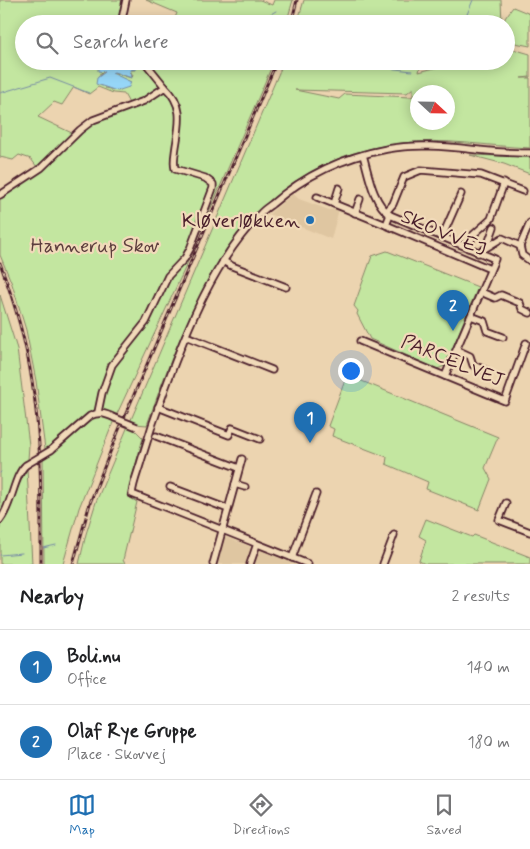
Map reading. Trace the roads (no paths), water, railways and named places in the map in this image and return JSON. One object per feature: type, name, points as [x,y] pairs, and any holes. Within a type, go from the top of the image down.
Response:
[{"type":"street","points":[[123,15],[126,0]]},
{"type":"street","points":[[98,412],[102,393],[112,365],[151,314],[168,276],[185,258],[213,188],[210,181],[205,178],[175,169],[174,160],[180,111],[176,99],[151,70]]},
{"type":"street","points":[[0,195],[41,168],[93,120],[144,101],[165,87]]},
{"type":"street","points":[[308,564],[132,494],[149,433],[186,336],[224,261],[242,234],[261,212],[279,198],[322,171],[363,155],[403,147],[428,145],[530,153]]},
{"type":"street","name":"SKOVVEJ","points":[[363,155],[377,201],[388,214],[494,260],[445,376]]},
{"type":"street","name":"SKOVVEJ","points":[[386,226],[388,214],[404,177],[421,170],[481,175],[522,191]]},
{"type":"street","name":"SKOVVEJ","points":[[468,248],[473,234],[491,219],[504,183]]},
{"type":"street","points":[[334,204],[339,188]]},
{"type":"street","name":"SKOVVEJ","points":[[442,238],[461,194]]},
{"type":"street","name":"SKOVVEJ","points":[[317,197],[490,270]]},
{"type":"street","points":[[355,213],[360,199]]},
{"type":"street","points":[[530,223],[520,246],[522,255],[530,261]]},
{"type":"street","name":"SKOVVEJ","points":[[489,245],[494,228]]},
{"type":"street","name":"SKOVVEJ","points":[[478,252],[502,238],[520,246]]},
{"type":"street","points":[[224,261],[232,266],[286,286]]},
{"type":"street","points":[[481,292],[495,298],[501,296],[520,302],[522,309],[530,313]]},
{"type":"street","points":[[471,316],[484,321],[487,330],[503,337]]},
{"type":"street","points":[[186,336],[272,370]]},
{"type":"street","name":"PARCELVEJ","points":[[360,340],[505,401],[526,343]]},
{"type":"street","points":[[456,350],[470,356],[473,365],[488,371]]},
{"type":"street","points":[[158,407],[229,435],[232,428],[260,439]]},
{"type":"street","points":[[0,520],[7,510],[20,472],[26,465],[51,450],[90,416],[98,412],[107,414],[149,433]]},
{"type":"street","points":[[159,439],[239,468]]},
{"type":"street","points":[[213,564],[242,459]]},
{"type":"street","points":[[235,484],[245,487]]},
{"type":"street","points":[[170,487],[228,509]]},
{"type":"street","points":[[292,558],[316,494]]},
{"type":"street","points":[[506,503],[500,520],[530,532]]},
{"type":"street","points":[[382,564],[394,535]]},
{"type":"street","points":[[250,564],[258,544]]},
{"type":"water","points":[[130,70],[132,78],[112,73],[131,82],[129,87],[117,91],[96,84],[97,78],[105,72],[98,71]]},
{"type":"waterway","points":[[467,15],[473,0]]},
{"type":"waterway","points":[[269,15],[276,11]]},
{"type":"waterway","points":[[404,70],[412,71]]},
{"type":"waterway","points":[[0,93],[50,78],[89,93]]},
{"type":"waterway","points":[[43,548],[56,545]]},
{"type":"waterway","points":[[0,555],[22,553]]},
{"type":"railway","points":[[293,15],[297,0]]},
{"type":"railway","points":[[73,564],[90,503],[118,432],[273,70]]},
{"type":"railway","points":[[0,263],[23,336],[38,426],[41,564]]},
{"type":"place","name":"Kløverløkken","points":[[310,220]]},
{"type":"place","name":"Olaf Rye Gruppe","points":[[453,331]]},
{"type":"place","name":"Boli.nu","points":[[310,443]]},
{"type":"park label","name":"Hannerup Skov","points":[[95,245]]}]
